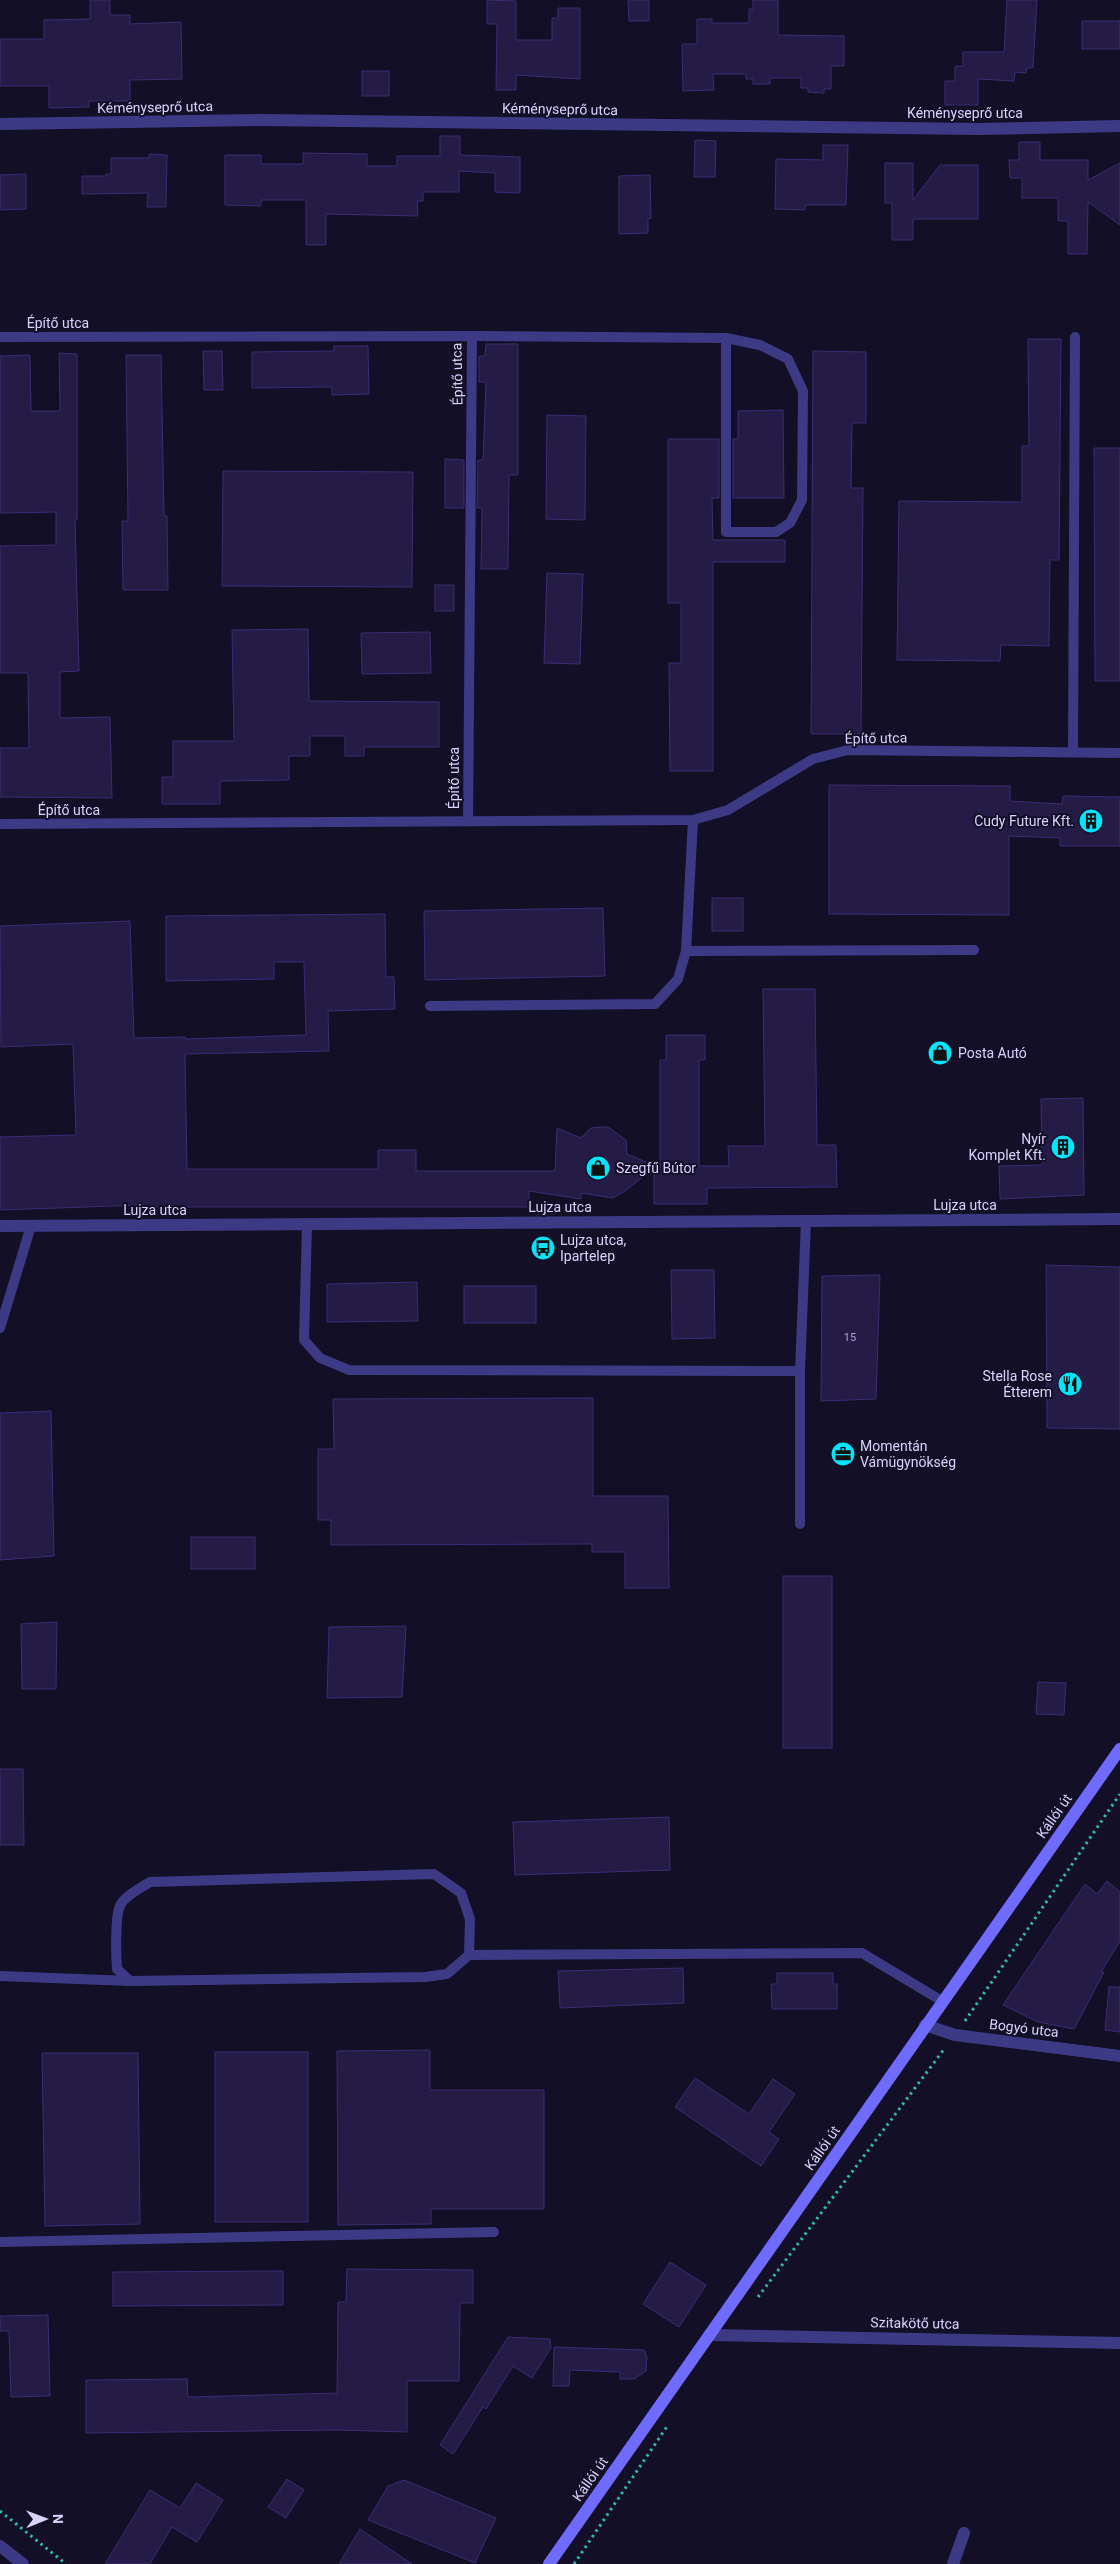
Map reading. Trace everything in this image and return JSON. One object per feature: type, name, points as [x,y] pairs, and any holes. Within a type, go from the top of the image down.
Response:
[{"type":"main road","name":"Kállói út","points":[[549,2564],[1120,1749]]},
{"type":"street","name":"Kéményseprő utca","points":[[0,124],[270,120],[979,129],[1120,126]]},
{"type":"street","name":"Lujza utca","points":[[0,1226],[1120,1219]]},
{"type":"street","name":"Bogyó utca","points":[[926,2025],[956,2035],[1120,2056]]},
{"type":"street","name":"Szitakötő utca","points":[[709,2335],[1120,2343]]},
{"type":"street","points":[[953,2564],[964,2533]]},
{"type":"street","points":[[0,2546],[24,2564]]},
{"type":"lane","name":"Építő utca","points":[[0,336],[472,336],[468,821]]},
{"type":"lane","points":[[472,336],[726,338],[760,345],[788,359],[803,391],[802,500],[790,523],[776,532],[726,532],[726,338]]},
{"type":"lane","points":[[1073,752],[1075,336]]},
{"type":"lane","name":"Építő utca","points":[[0,824],[693,820],[728,810],[814,759],[848,750],[1120,753]]},
{"type":"lane","points":[[430,1006],[655,1004],[678,979],[686,951],[693,820]]},
{"type":"lane","points":[[686,951],[974,950]]},
{"type":"lane","points":[[800,1524],[800,1371],[806,1221]]},
{"type":"lane","points":[[307,1224],[304,1340],[320,1358],[350,1370],[800,1371]]},
{"type":"lane","points":[[0,1328],[31,1226]]},
{"type":"lane","points":[[130,1981],[117,1969],[116,1954],[120,1906],[133,1893],[150,1882],[434,1874],[462,1893],[470,1920],[469,1955]]},
{"type":"lane","points":[[0,1976],[130,1981],[424,1977],[447,1974],[469,1955],[862,1953],[942,2001]]},
{"type":"lane","points":[[0,2242],[494,2232]]},
{"type":"path","points":[[752,2305],[956,2035],[1120,1794]]},
{"type":"path","points":[[574,2564],[673,2418]]},
{"type":"path","points":[[0,2512],[66,2564]]},
{"type":"building","points":[[90,0],[110,0],[110,15],[130,15],[130,24],[181,22],[182,79],[130,80],[130,101],[89,101],[89,107],[49,108],[49,86],[0,86],[0,39],[44,39],[44,20],[90,19]]},
{"type":"building","points":[[487,0],[516,1],[516,40],[552,40],[552,18],[558,18],[558,8],[580,8],[580,79],[516,75],[516,90],[496,90],[497,24],[487,24]]},
{"type":"building","points":[[628,0],[649,0],[649,21],[629,21]]},
{"type":"building","points":[[753,0],[778,0],[778,35],[844,36],[844,66],[831,66],[831,89],[824,89],[824,93],[808,92],[808,88],[801,88],[801,78],[770,78],[770,84],[753,84],[753,79],[746,79],[746,74],[713,74],[714,90],[683,91],[682,44],[697,44],[697,19],[712,19],[712,23],[749,23],[749,9],[753,9]]},
{"type":"building","points":[[1007,0],[1037,0],[1033,68],[1027,68],[1026,73],[1015,72],[1014,81],[978,79],[978,105],[945,105],[945,81],[955,81],[955,66],[963,66],[963,52],[1004,52]]},
{"type":"building","points":[[1082,21],[1120,21],[1120,49],[1082,49]]},
{"type":"building","points":[[362,71],[389,71],[389,96],[362,96]]},
{"type":"building","points":[[440,136],[460,136],[460,155],[520,157],[520,193],[495,192],[495,173],[459,171],[459,192],[423,192],[423,201],[417,201],[418,216],[326,214],[326,245],[306,245],[306,200],[261,200],[261,206],[225,205],[225,155],[261,155],[261,164],[303,164],[303,153],[367,154],[367,166],[397,166],[397,156],[440,156]]},
{"type":"building","points":[[695,140],[716,141],[715,177],[694,177]]},
{"type":"building","points":[[1019,142],[1040,142],[1040,160],[1088,160],[1088,180],[1120,163],[1120,225],[1088,202],[1087,254],[1068,254],[1068,221],[1058,221],[1058,198],[1022,198],[1022,178],[1010,178],[1009,160],[1019,160]]},
{"type":"building","points":[[823,145],[848,145],[846,205],[805,205],[805,210],[775,209],[776,159],[823,160]]},
{"type":"building","points":[[149,154],[167,155],[166,207],[147,207],[148,193],[82,194],[82,176],[106,176],[106,174],[111,174],[111,158],[149,158]]},
{"type":"building","points":[[885,163],[913,163],[913,200],[940,165],[978,165],[978,219],[913,219],[913,240],[892,240],[892,203],[885,203]]},
{"type":"building","points":[[26,174],[26,209],[0,210],[0,175]]},
{"type":"building","points":[[650,175],[651,218],[648,219],[648,233],[619,234],[619,176]]},
{"type":"building","points":[[1028,339],[1061,339],[1059,560],[1050,560],[1049,646],[1001,645],[1000,661],[897,660],[899,501],[1022,502],[1022,446],[1029,446]]},
{"type":"building","points":[[486,344],[518,344],[518,475],[509,475],[508,569],[481,569],[482,508],[477,508],[478,460],[483,460],[486,382],[479,382],[479,356],[485,356]]},
{"type":"building","points":[[334,346],[368,346],[369,394],[332,395],[332,387],[252,388],[252,352],[334,351]]},
{"type":"building","points":[[203,351],[222,351],[223,390],[204,390]]},
{"type":"building","points":[[813,351],[866,352],[866,423],[852,423],[851,488],[863,488],[861,734],[811,734]]},
{"type":"building","points":[[59,353],[77,354],[77,520],[75,520],[79,671],[60,672],[60,718],[110,717],[112,798],[0,797],[0,748],[29,748],[28,673],[0,673],[0,546],[56,545],[56,512],[0,513],[0,356],[30,355],[31,411],[60,411]]},
{"type":"building","points":[[126,355],[161,355],[164,516],[167,516],[168,590],[123,590],[122,521],[128,521]]},
{"type":"building","points":[[783,410],[784,498],[733,498],[733,439],[738,439],[738,411]]},
{"type":"building","points":[[547,415],[586,416],[585,520],[546,519]]},
{"type":"building","points":[[668,439],[719,439],[719,498],[712,498],[713,540],[785,540],[785,562],[713,562],[713,771],[670,771],[669,663],[681,663],[681,603],[668,603]]},
{"type":"building","points":[[1094,448],[1120,448],[1120,681],[1095,681]]},
{"type":"building","points":[[445,459],[464,460],[464,508],[445,508]]},
{"type":"building","points":[[223,471],[413,472],[412,587],[222,586]]},
{"type":"building","points":[[547,573],[583,574],[580,664],[544,663]]},
{"type":"building","points":[[435,585],[454,585],[454,611],[435,611]]},
{"type":"building","points":[[308,629],[309,701],[439,702],[439,747],[364,747],[364,756],[345,756],[345,736],[310,736],[310,756],[289,756],[289,780],[220,781],[220,804],[162,804],[162,777],[173,777],[173,741],[234,741],[232,630]]},
{"type":"building","points":[[430,632],[431,673],[362,674],[361,633]]},
{"type":"building","points":[[829,785],[1010,786],[1010,801],[1062,804],[1063,796],[1120,797],[1120,846],[1060,846],[1060,838],[1009,836],[1009,915],[829,914]]},
{"type":"building","points":[[712,898],[743,898],[743,931],[712,931]]},
{"type":"building","points":[[603,908],[605,976],[425,980],[424,911]]},
{"type":"building","points":[[385,914],[386,977],[394,977],[395,1009],[328,1011],[329,1051],[185,1054],[187,1169],[378,1169],[378,1150],[416,1150],[416,1171],[555,1171],[557,1128],[581,1138],[591,1128],[599,1127],[608,1127],[626,1140],[627,1154],[660,1168],[660,1060],[666,1060],[666,1035],[705,1035],[705,1060],[699,1060],[699,1166],[729,1166],[728,1146],[765,1146],[763,989],[815,989],[817,1145],[836,1145],[837,1187],[707,1188],[707,1204],[654,1204],[654,1168],[613,1198],[581,1193],[581,1199],[529,1191],[529,1207],[143,1207],[143,1205],[0,1210],[0,1137],[76,1135],[73,1044],[1,1047],[0,926],[130,921],[134,1038],[185,1037],[185,1039],[306,1035],[304,962],[274,962],[274,979],[166,981],[166,916]]},
{"type":"building","name":"Nyír Komplet Kft.","points":[[1083,1098],[1084,1195],[1000,1199],[999,1166],[1042,1165],[1041,1099]]},
{"type":"building","name":"Stella Rose Étterem","points":[[1046,1265],[1120,1267],[1120,1429],[1047,1428]]},
{"type":"building","points":[[671,1270],[714,1270],[715,1338],[672,1339]]},
{"type":"building","points":[[880,1275],[876,1399],[821,1401],[822,1276]]},
{"type":"building","points":[[417,1282],[418,1321],[327,1322],[327,1284]]},
{"type":"building","points":[[464,1286],[536,1286],[536,1323],[464,1323]]},
{"type":"building","points":[[593,1398],[593,1496],[668,1496],[669,1588],[625,1588],[625,1552],[592,1552],[592,1544],[331,1545],[331,1520],[318,1520],[318,1449],[334,1449],[333,1399]]},
{"type":"building","points":[[51,1411],[54,1556],[0,1560],[0,1413]]},
{"type":"building","points":[[191,1537],[255,1537],[255,1569],[191,1569]]},
{"type":"building","points":[[783,1576],[832,1576],[832,1748],[783,1748]]},
{"type":"building","points":[[57,1622],[56,1689],[22,1689],[21,1624]]},
{"type":"building","points":[[406,1626],[402,1697],[327,1698],[329,1627]]},
{"type":"building","points":[[1038,1682],[1066,1683],[1064,1715],[1036,1714]]},
{"type":"building","points":[[0,1769],[23,1769],[24,1845],[0,1845]]},
{"type":"building","points":[[669,1817],[670,1870],[515,1875],[513,1822]]},
{"type":"building","points":[[1107,1881],[1120,1892],[1120,1941],[1101,1972],[1104,1972],[1074,2029],[1038,2022],[1003,2005],[1085,1884],[1097,1894]]},
{"type":"building","points":[[683,1968],[684,2003],[560,2008],[558,1971]]},
{"type":"building","points":[[777,1973],[833,1973],[833,1984],[837,1984],[837,2009],[772,2009],[771,1984],[777,1984]]},
{"type":"building","points":[[1109,1987],[1120,1987],[1120,2032],[1105,2030]]},
{"type":"building","points":[[430,2050],[430,2090],[544,2090],[544,2209],[431,2209],[431,2224],[338,2225],[337,2051]]},
{"type":"building","points":[[215,2052],[308,2052],[308,2222],[215,2222]]},
{"type":"building","points":[[42,2053],[138,2053],[140,2224],[45,2226]]},
{"type":"building","points":[[695,2078],[749,2114],[773,2079],[795,2094],[769,2132],[779,2139],[761,2166],[675,2107]]},
{"type":"building","points":[[670,2262],[706,2285],[679,2327],[643,2304]]},
{"type":"building","points":[[347,2269],[473,2270],[473,2303],[460,2303],[459,2381],[407,2381],[407,2432],[337,2430],[86,2433],[86,2380],[187,2379],[188,2397],[337,2393],[338,2302],[346,2302]]},
{"type":"building","points":[[283,2271],[283,2305],[113,2306],[113,2272]]},
{"type":"building","points":[[48,2315],[50,2396],[11,2397],[9,2331],[0,2331],[0,2316]]},
{"type":"building","points":[[508,2337],[550,2339],[551,2348],[532,2378],[513,2366],[486,2409],[483,2407],[453,2454],[440,2445]]},
{"type":"building","points":[[554,2347],[644,2350],[647,2357],[646,2371],[634,2379],[620,2379],[620,2372],[570,2370],[569,2386],[553,2386]]},
{"type":"building","points":[[287,2479],[304,2490],[286,2518],[268,2507]]},
{"type":"building","points":[[404,2480],[496,2518],[475,2563],[368,2520],[388,2486]]},
{"type":"building","points":[[196,2483],[223,2500],[197,2542],[172,2527],[150,2564],[105,2564],[150,2490],[180,2508]]},
{"type":"building","points":[[360,2529],[412,2564],[339,2564]]},
{"type":"place","name":"Cudy Future Kft.","points":[[1091,821]]},
{"type":"place","name":"Posta Autó","points":[[940,1053]]},
{"type":"place","name":"Nyír Komplet Kft.","points":[[1063,1147]]},
{"type":"place","name":"Szegfű Bútor","points":[[598,1168]]},
{"type":"place","name":"Lujza utca, Ipartelep","points":[[543,1248]]},
{"type":"place","name":"Stella Rose Étterem","points":[[1070,1384]]},
{"type":"place","name":"Momentán Vámügynökség","points":[[843,1454]]}]
